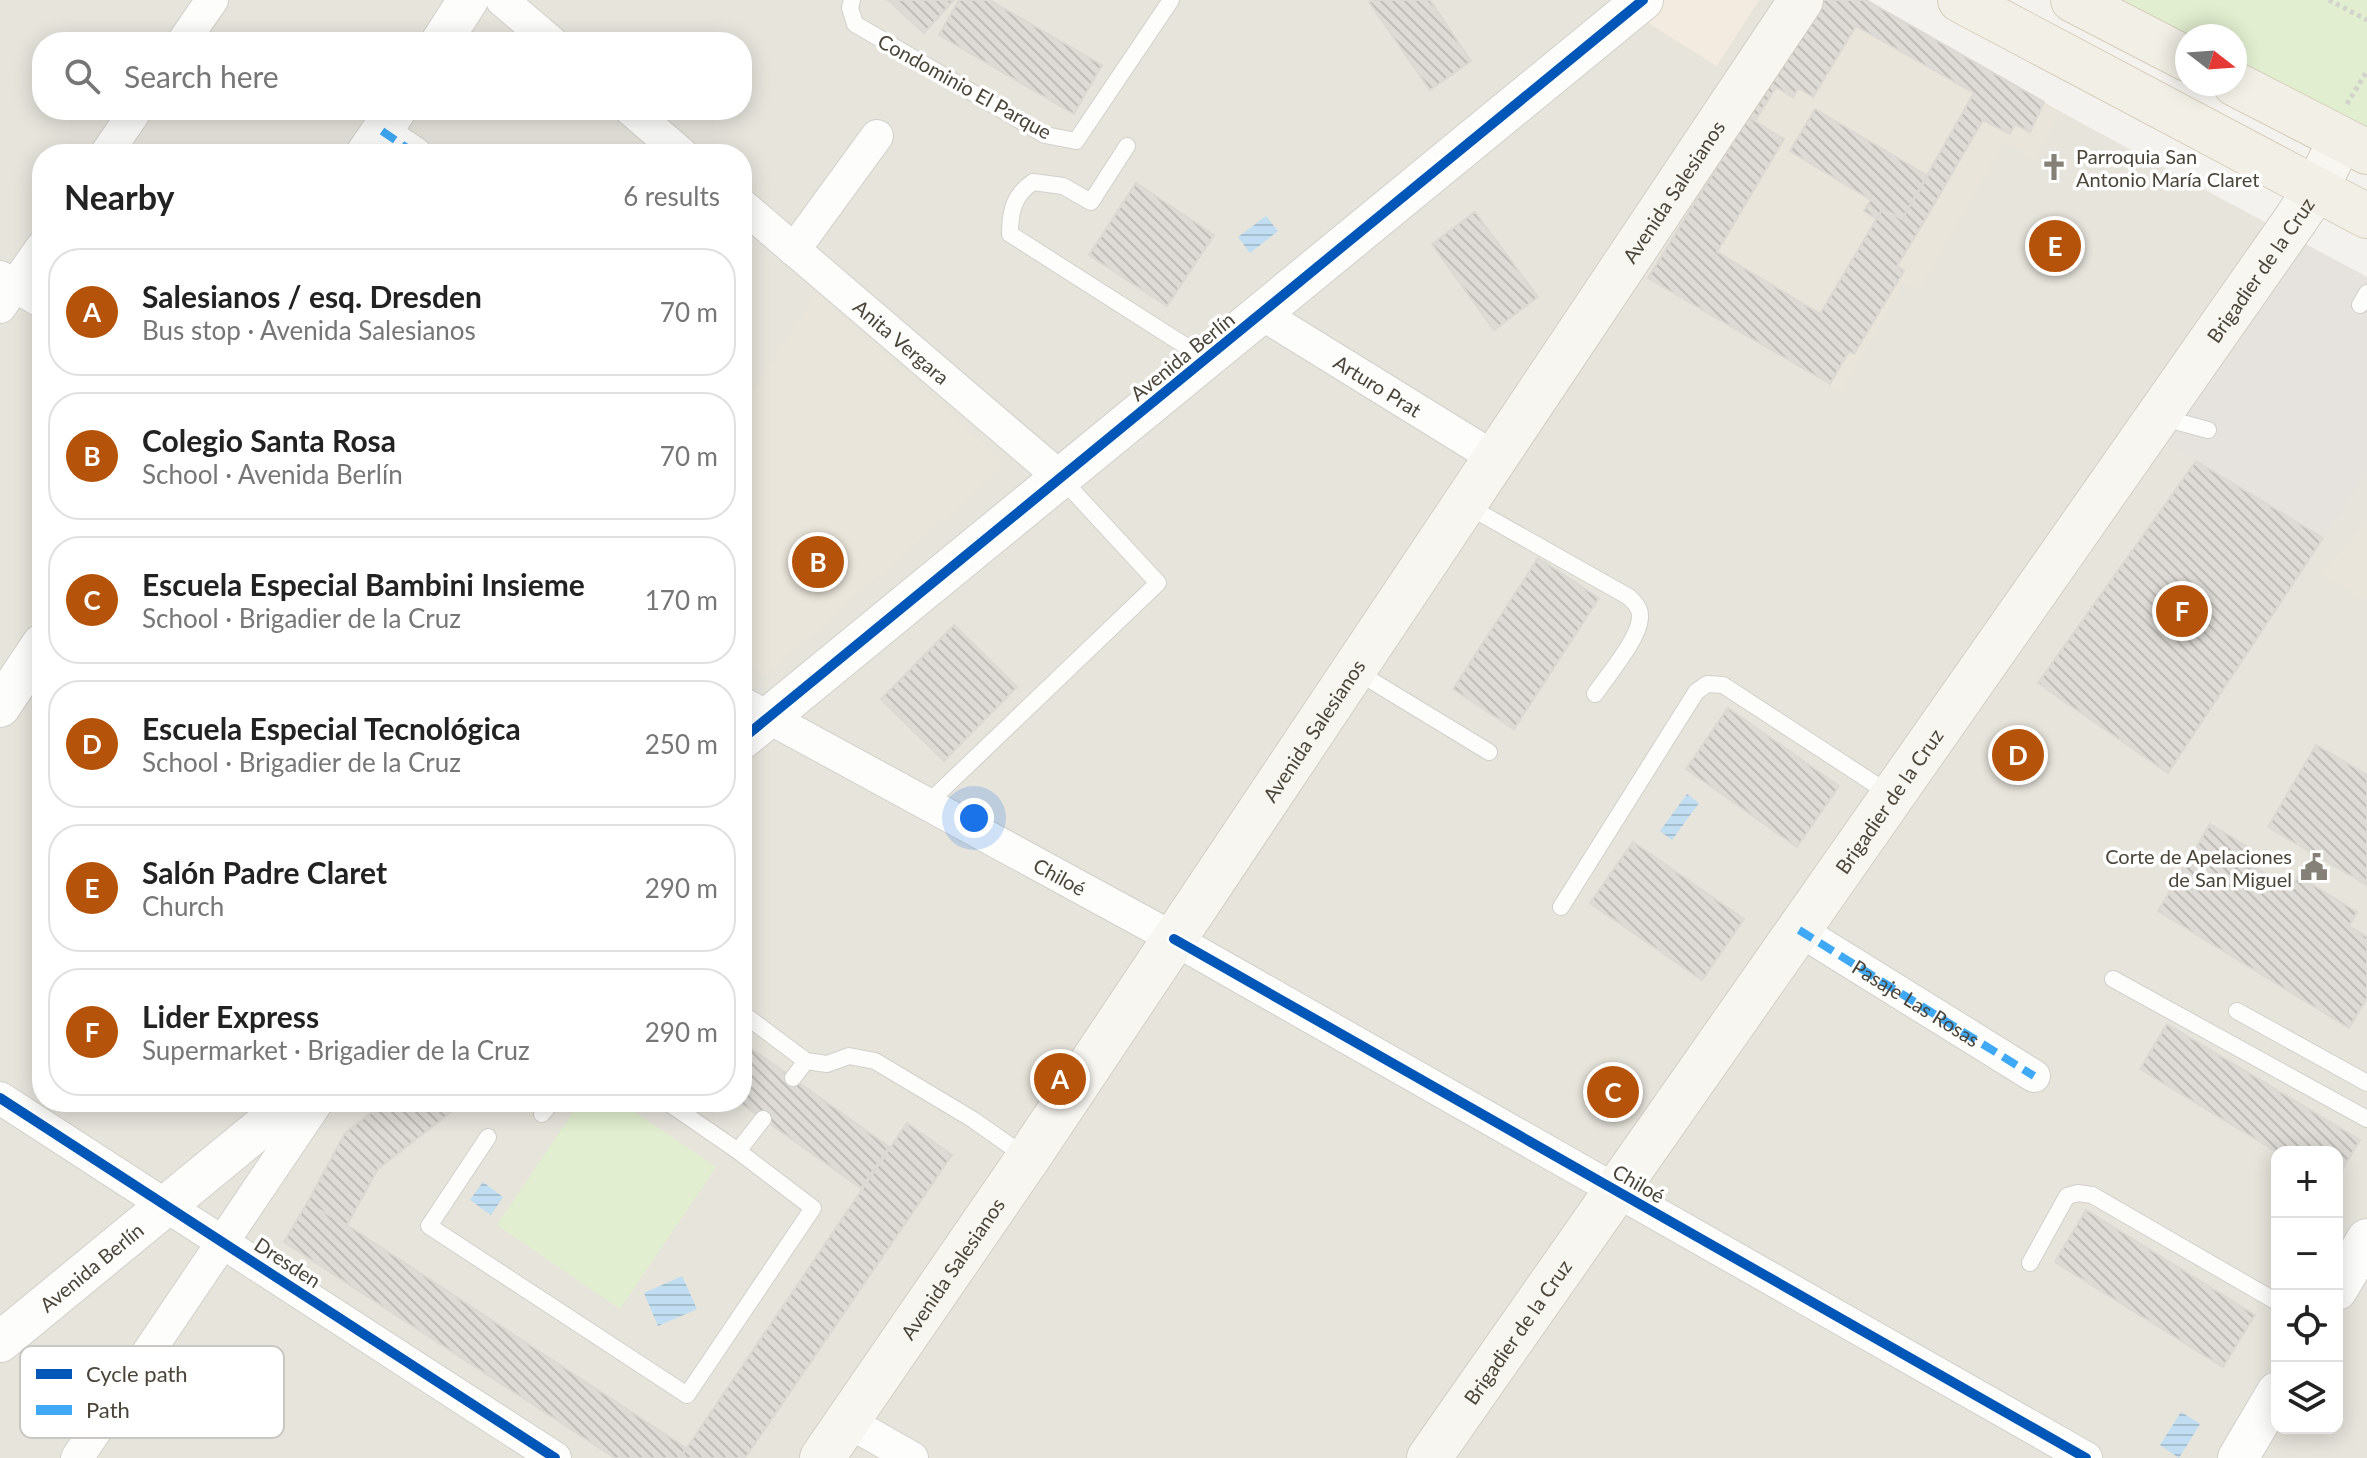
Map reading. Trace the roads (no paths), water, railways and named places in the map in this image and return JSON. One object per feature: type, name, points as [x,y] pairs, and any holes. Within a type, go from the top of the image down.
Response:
[{"type":"main road","name":"Avenida Salesianos","points":[[822,1458],[1028,1158],[1801,0]]},
{"type":"main road","points":[[1960,0],[2367,216]]},
{"type":"main road","points":[[2073,0],[2175,53]]},
{"type":"main road","points":[[2247,89],[2351,133]]},
{"type":"main road","name":"Brigadier de la Cruz","points":[[1429,1458],[2159,416],[2316,189],[2351,133]]},
{"type":"street","points":[[190,32],[212,0]]},
{"type":"street","points":[[447,32],[468,0]]},
{"type":"street","points":[[502,0],[539,32]]},
{"type":"street","name":"Avenida Berlín","points":[[752,718],[1061,478],[1643,0]]},
{"type":"street","points":[[113,144],[129,120]]},
{"type":"street","points":[[643,120],[670,144]]},
{"type":"street","points":[[381,132],[400,144]]},
{"type":"street","points":[[794,250],[877,136]]},
{"type":"street","name":"Anita Vergara","points":[[752,214],[1061,478]]},
{"type":"street","points":[[14,293],[32,263]]},
{"type":"street","name":"Arturo Prat","points":[[1262,314],[1495,458]]},
{"type":"street","points":[[0,707],[32,659]]},
{"type":"street","name":"Chiloé","points":[[752,721],[926,805],[1174,939],[2086,1458]]},
{"type":"street","name":"Pasaje Las Rosas","points":[[1799,930],[2034,1076]]},
{"type":"street","name":"Dresden","points":[[0,1098],[555,1458]]},
{"type":"street","name":"Avenida Berlín","points":[[0,1342],[280,1112]]},
{"type":"street","points":[[152,1346],[310,1112]]},
{"type":"street","points":[[2343,1280],[2367,1239]]},
{"type":"street","points":[[2238,1458],[2271,1402]]},
{"type":"street","points":[[847,1421],[912,1458]]},
{"type":"street","points":[[77,1458],[90,1438]]},
{"type":"lane","name":"Condominio El Parque","points":[[852,0],[850,8],[855,24],[1045,135],[1076,141],[1171,0]]},
{"type":"lane","points":[[1127,146],[1091,202],[1063,186],[1033,182],[1020,191],[1010,213],[1010,234],[1207,360]]},
{"type":"lane","points":[[2159,416],[2208,430]]},
{"type":"lane","points":[[926,805],[1158,583],[1061,478]]},
{"type":"lane","points":[[1464,504],[1629,597],[1637,605],[1641,616],[1637,631],[1595,694]]},
{"type":"lane","points":[[1354,670],[1489,752]]},
{"type":"lane","points":[[1561,907],[1696,692],[1707,684],[1723,685],[1893,796]]},
{"type":"lane","points":[[2113,979],[2367,1119]]},
{"type":"lane","points":[[2237,1011],[2367,1083]]},
{"type":"lane","points":[[752,1020],[806,1061],[827,1064],[849,1056],[875,1061],[972,1119],[1028,1158]]},
{"type":"lane","points":[[793,1078],[806,1061]]},
{"type":"lane","points":[[488,1137],[429,1226],[687,1395],[813,1208],[681,1112]]},
{"type":"lane","points":[[738,1151],[763,1119]]},
{"type":"lane","points":[[2030,1263],[2067,1196],[2078,1193],[2092,1195],[2271,1299]]},
{"type":"water","points":[[1266,216],[1278,231],[1250,253],[1238,237]]},
{"type":"water","points":[[1687,794],[1699,803],[1672,840],[1660,831]]},
{"type":"water","points":[[483,1182],[503,1197],[491,1215],[470,1200]]},
{"type":"water","points":[[682,1276],[697,1309],[658,1326],[644,1293]]},
{"type":"water","points":[[2181,1412],[2200,1424],[2179,1458],[2160,1445]]},
{"type":"place","name":"Parroquia San Antonio María Claret","points":[[2054,167]]},
{"type":"place","name":"Salón Padre Claret","points":[[2055,246]]},
{"type":"place","name":"Colegio Santa Rosa","points":[[818,562]]},
{"type":"place","name":"Lider Express","points":[[2182,611]]},
{"type":"place","name":"Escuela Especial Tecnológica","points":[[2018,755]]},
{"type":"place","name":"Corte de Apelaciones de San Miguel","points":[[2314,867]]},
{"type":"place","name":"Salesianos / esq. Dresden","points":[[1060,1079]]},
{"type":"place","name":"Escuela Especial Bambini Insieme","points":[[1613,1092]]}]
